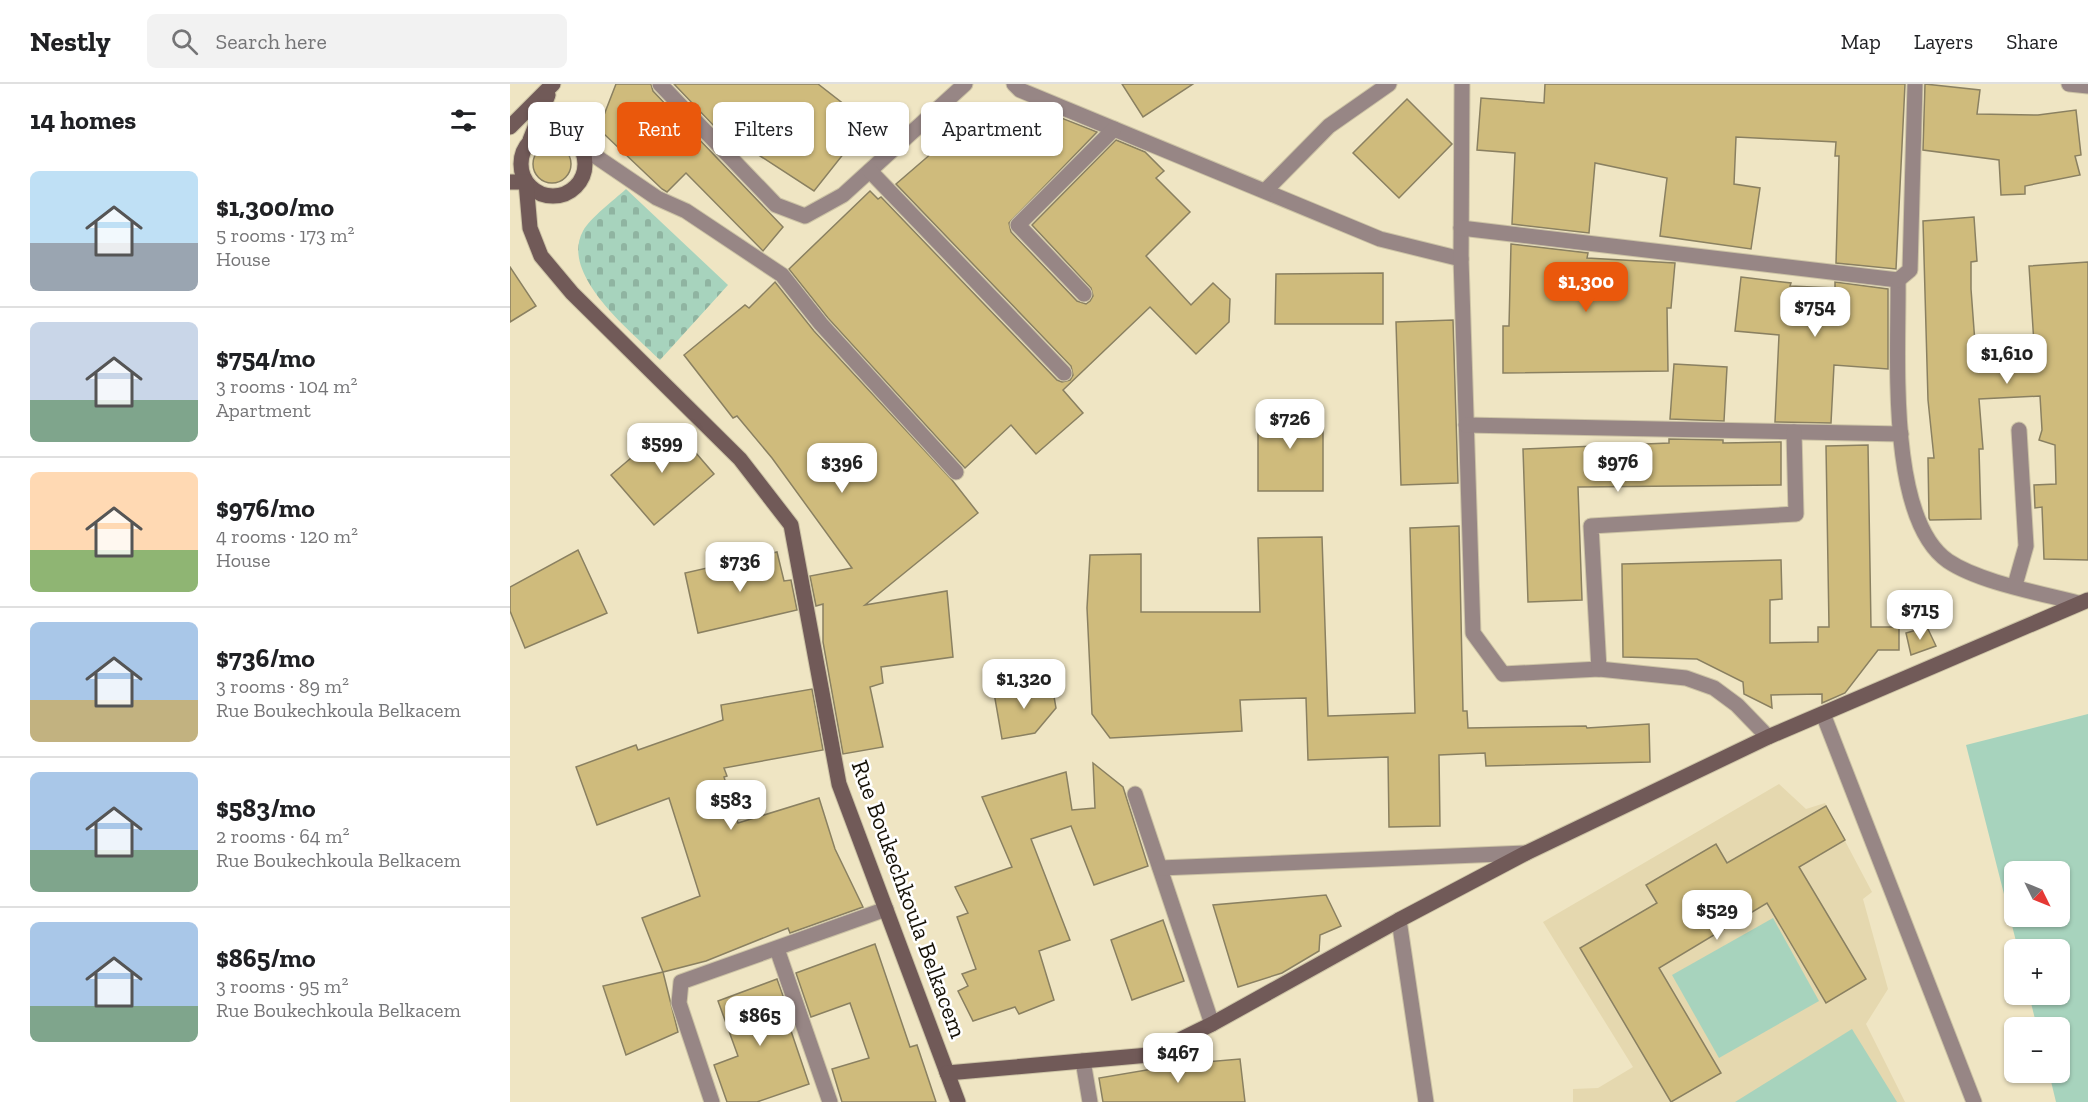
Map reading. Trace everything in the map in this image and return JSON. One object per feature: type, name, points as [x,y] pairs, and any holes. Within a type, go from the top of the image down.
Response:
[{"type":"street","points":[[510,127],[553,84]]},
{"type":"street","points":[[544,102],[553,84]]},
{"type":"street","points":[[660,84],[776,205],[805,216],[843,195],[965,84]]},
{"type":"street","points":[[1014,84],[1020,90],[1380,239],[1461,259]]},
{"type":"street","points":[[1265,191],[1329,126],[1389,84]]},
{"type":"street","points":[[1462,84],[1461,259],[1473,633],[1503,675],[1599,669],[1686,678],[1714,688],[1737,705],[1768,737]]},
{"type":"street","points":[[1461,228],[1898,280],[1910,270],[1915,84]]},
{"type":"street","points":[[2070,84],[2088,86]]},
{"type":"street","points":[[1084,294],[1018,225],[1114,129]]},
{"type":"street","points":[[528,144],[521,156],[520,165],[526,182],[534,191],[544,195],[556,196],[567,193],[583,177],[585,156]]},
{"type":"street","points":[[595,156],[657,198],[686,211],[782,275],[809,306],[821,324],[956,472]]},
{"type":"street","points":[[870,171],[1064,373]]},
{"type":"street","points":[[510,182],[526,182]]},
{"type":"street","name":"Rue Boukechkoula Belkacem","points":[[526,182],[530,228],[541,256],[572,293],[740,459],[791,525],[839,784],[958,1102]]},
{"type":"street","points":[[1898,280],[1901,434],[1913,511],[1928,539],[1946,560],[1971,573],[2083,602]]},
{"type":"street","points":[[1466,426],[1901,434]]},
{"type":"street","points":[[2015,585],[2026,546],[2019,430]]},
{"type":"street","points":[[1599,669],[1591,526],[1796,514],[1794,432]]},
{"type":"street","points":[[947,1073],[1149,1055],[1212,1024],[1399,920],[1526,853],[1768,737],[2083,602]]},
{"type":"street","points":[[1823,714],[1974,1102]]},
{"type":"street","points":[[1135,794],[1212,1024]]},
{"type":"street","points":[[1160,868],[1526,853]]},
{"type":"street","points":[[712,1102],[679,1004],[681,982],[886,909]]},
{"type":"street","points":[[1399,920],[1426,1102]]},
{"type":"street","points":[[777,949],[830,1102]]},
{"type":"street","points":[[1083,1061],[1090,1102]]},
{"type":"shaded area","points":[[1779,784],[1806,809],[1825,803],[1872,892],[1863,899],[1888,989],[1866,1024],[1905,1102],[1573,1102],[1573,1089],[1598,1088],[1633,1067],[1543,922]]},
{"type":"green space","points":[[626,189],[728,285],[660,360],[602,302],[589,284],[581,266],[578,248],[583,231]]},
{"type":"green space","points":[[2088,714],[2088,1102],[2056,1102],[2051,1083],[2070,1083],[2070,1017],[2034,1017],[2032,1005],[2070,1005],[2070,939],[2015,939],[2012,927],[2070,927],[2070,861],[2004,861],[2004,894],[1966,745]]},
{"type":"green space","points":[[1773,918],[1819,1001],[1719,1058],[1672,975]]},
{"type":"green space","points":[[1852,1029],[1897,1102],[1735,1102]]},
{"type":"building","points":[[616,84],[651,84],[653,91],[664,102],[617,102],[617,146],[605,135],[605,112]]},
{"type":"building","points":[[674,84],[818,84],[841,102],[826,102],[826,156],[842,156],[814,191],[760,156],[814,156],[814,102],[713,102],[713,125],[701,112],[701,102],[691,102]]},
{"type":"building","points":[[1122,84],[1193,84],[1143,117]]},
{"type":"building","points":[[1545,84],[1905,84],[1896,269],[1836,263],[1839,156],[1835,156],[1836,142],[1736,137],[1734,184],[1760,188],[1751,249],[1660,236],[1667,178],[1595,163],[1589,233],[1512,224],[1515,153],[1477,150],[1481,98],[1544,103]]},
{"type":"building","points":[[1925,84],[1980,90],[1977,114],[2038,115],[2076,110],[2081,155],[2075,156],[2080,175],[2025,186],[2025,194],[2001,195],[1999,160],[1923,150]]},
{"type":"building","points":[[1407,99],[1452,144],[1399,198],[1353,153]]},
{"type":"building","points":[[1063,119],[1097,132],[1009,223],[1011,232],[1077,301],[1086,304],[1090,301],[1093,296],[1091,288],[1032,225],[1116,140],[1145,152],[1164,171],[1156,178],[1190,212],[1146,256],[1191,305],[1213,283],[1230,299],[1229,322],[1196,354],[1150,307],[1063,390],[1083,413],[1036,454],[1011,425],[965,468],[828,318],[789,269],[870,191],[878,199],[881,197],[1057,380],[1062,382],[1070,380],[1073,375],[1071,366],[896,184],[928,156],[1063,156]]},
{"type":"building","points":[[701,141],[783,227],[763,251],[686,173],[667,192],[627,156],[701,156]]},
{"type":"building","points":[[536,156],[569,157],[571,164],[569,171],[559,181],[552,183],[545,181],[535,171],[533,164]]},
{"type":"building","points":[[1974,217],[1977,261],[1971,262],[1971,289],[1975,343],[1978,343],[1978,347],[2034,344],[2029,266],[2088,262],[2088,560],[2044,559],[2042,507],[2035,508],[2034,485],[2056,484],[2055,445],[2039,440],[2042,430],[2040,396],[1979,399],[1983,449],[1979,449],[1981,519],[1930,520],[1929,518],[1928,458],[1934,458],[1928,400],[1923,221]]},
{"type":"building","points":[[1511,244],[1588,253],[1587,258],[1675,263],[1671,308],[1667,308],[1668,371],[1503,373],[1503,326],[1509,326]]},
{"type":"building","points":[[510,267],[536,306],[510,322]]},
{"type":"building","points":[[1383,273],[1383,324],[1275,324],[1276,274]]},
{"type":"building","points":[[1741,277],[1791,283],[1790,286],[1835,288],[1835,282],[1888,289],[1888,369],[1834,365],[1831,423],[1775,422],[1779,335],[1735,331]]},
{"type":"building","points":[[775,282],[814,331],[952,480],[978,513],[865,605],[947,591],[953,657],[881,667],[883,683],[870,687],[883,747],[843,754],[823,642],[823,604],[816,606],[810,576],[852,568],[772,458],[737,416],[733,418],[684,355],[745,305],[749,308]]},
{"type":"building","points":[[1453,320],[1458,483],[1401,485],[1396,322]]},
{"type":"building","points":[[1674,364],[1727,367],[1724,421],[1670,419]]},
{"type":"building","points":[[1258,409],[1323,409],[1323,491],[1258,491]]},
{"type":"building","points":[[671,424],[714,474],[654,525],[611,475]]},
{"type":"building","points":[[1669,439],[1723,440],[1723,443],[1781,442],[1781,485],[1578,487],[1582,600],[1528,602],[1523,449],[1669,443]]},
{"type":"building","points":[[1868,445],[1871,627],[1899,627],[1899,650],[1878,650],[1845,693],[1822,703],[1822,694],[1771,695],[1772,708],[1744,694],[1743,682],[1697,659],[1623,657],[1622,564],[1781,560],[1782,599],[1770,600],[1770,643],[1818,642],[1818,627],[1829,627],[1826,446]]},
{"type":"building","points":[[1459,526],[1463,711],[1467,711],[1468,728],[1586,726],[1587,728],[1649,724],[1650,762],[1486,766],[1485,753],[1439,755],[1440,826],[1389,827],[1388,757],[1308,760],[1306,698],[1240,700],[1242,731],[1110,738],[1092,714],[1087,608],[1090,555],[1141,554],[1141,612],[1260,612],[1258,538],[1322,537],[1328,716],[1415,713],[1410,528]]},
{"type":"building","points":[[578,550],[607,613],[525,648],[510,611],[510,587]]},
{"type":"building","points":[[777,552],[784,581],[791,580],[797,610],[698,633],[685,573]]},
{"type":"building","points":[[1927,627],[1936,646],[1911,655],[1906,633]]},
{"type":"building","points":[[1052,685],[1056,708],[1035,733],[1002,739],[994,693]]},
{"type":"building","points":[[812,689],[823,750],[724,768],[727,776],[724,777],[738,823],[819,798],[835,849],[863,907],[790,933],[788,928],[706,961],[663,972],[642,918],[700,896],[669,798],[597,825],[576,767],[636,745],[638,750],[723,720],[721,705]]},
{"type":"building","points":[[1093,763],[1123,787],[1148,866],[1094,885],[1071,826],[1031,839],[1070,940],[1039,951],[1054,1000],[1019,1014],[1015,1007],[973,1021],[958,991],[968,986],[962,974],[976,969],[957,917],[968,913],[955,887],[1012,867],[982,797],[1066,772],[1072,810],[1095,808]]},
{"type":"building","points":[[1826,806],[1845,840],[1799,867],[1866,979],[1826,1003],[1767,903],[1659,968],[1721,1073],[1671,1102],[1580,948],[1657,903],[1646,885],[1716,844],[1727,863]]},
{"type":"building","points":[[1326,895],[1341,926],[1320,935],[1319,951],[1282,973],[1238,987],[1213,905]]},
{"type":"building","points":[[1163,920],[1184,981],[1132,1000],[1111,940]]},
{"type":"building","points":[[875,944],[910,1047],[917,1045],[936,1102],[842,1102],[832,1069],[869,1058],[850,1003],[811,1017],[796,973]]},
{"type":"building","points":[[663,972],[678,1032],[626,1055],[603,986]]},
{"type":"building","points":[[777,979],[793,1024],[789,1025],[809,1084],[757,1102],[727,1102],[714,1065],[738,1056],[718,1001]]},
{"type":"building","points":[[1240,1059],[1245,1102],[1103,1102],[1099,1078],[1182,1064]]}]
